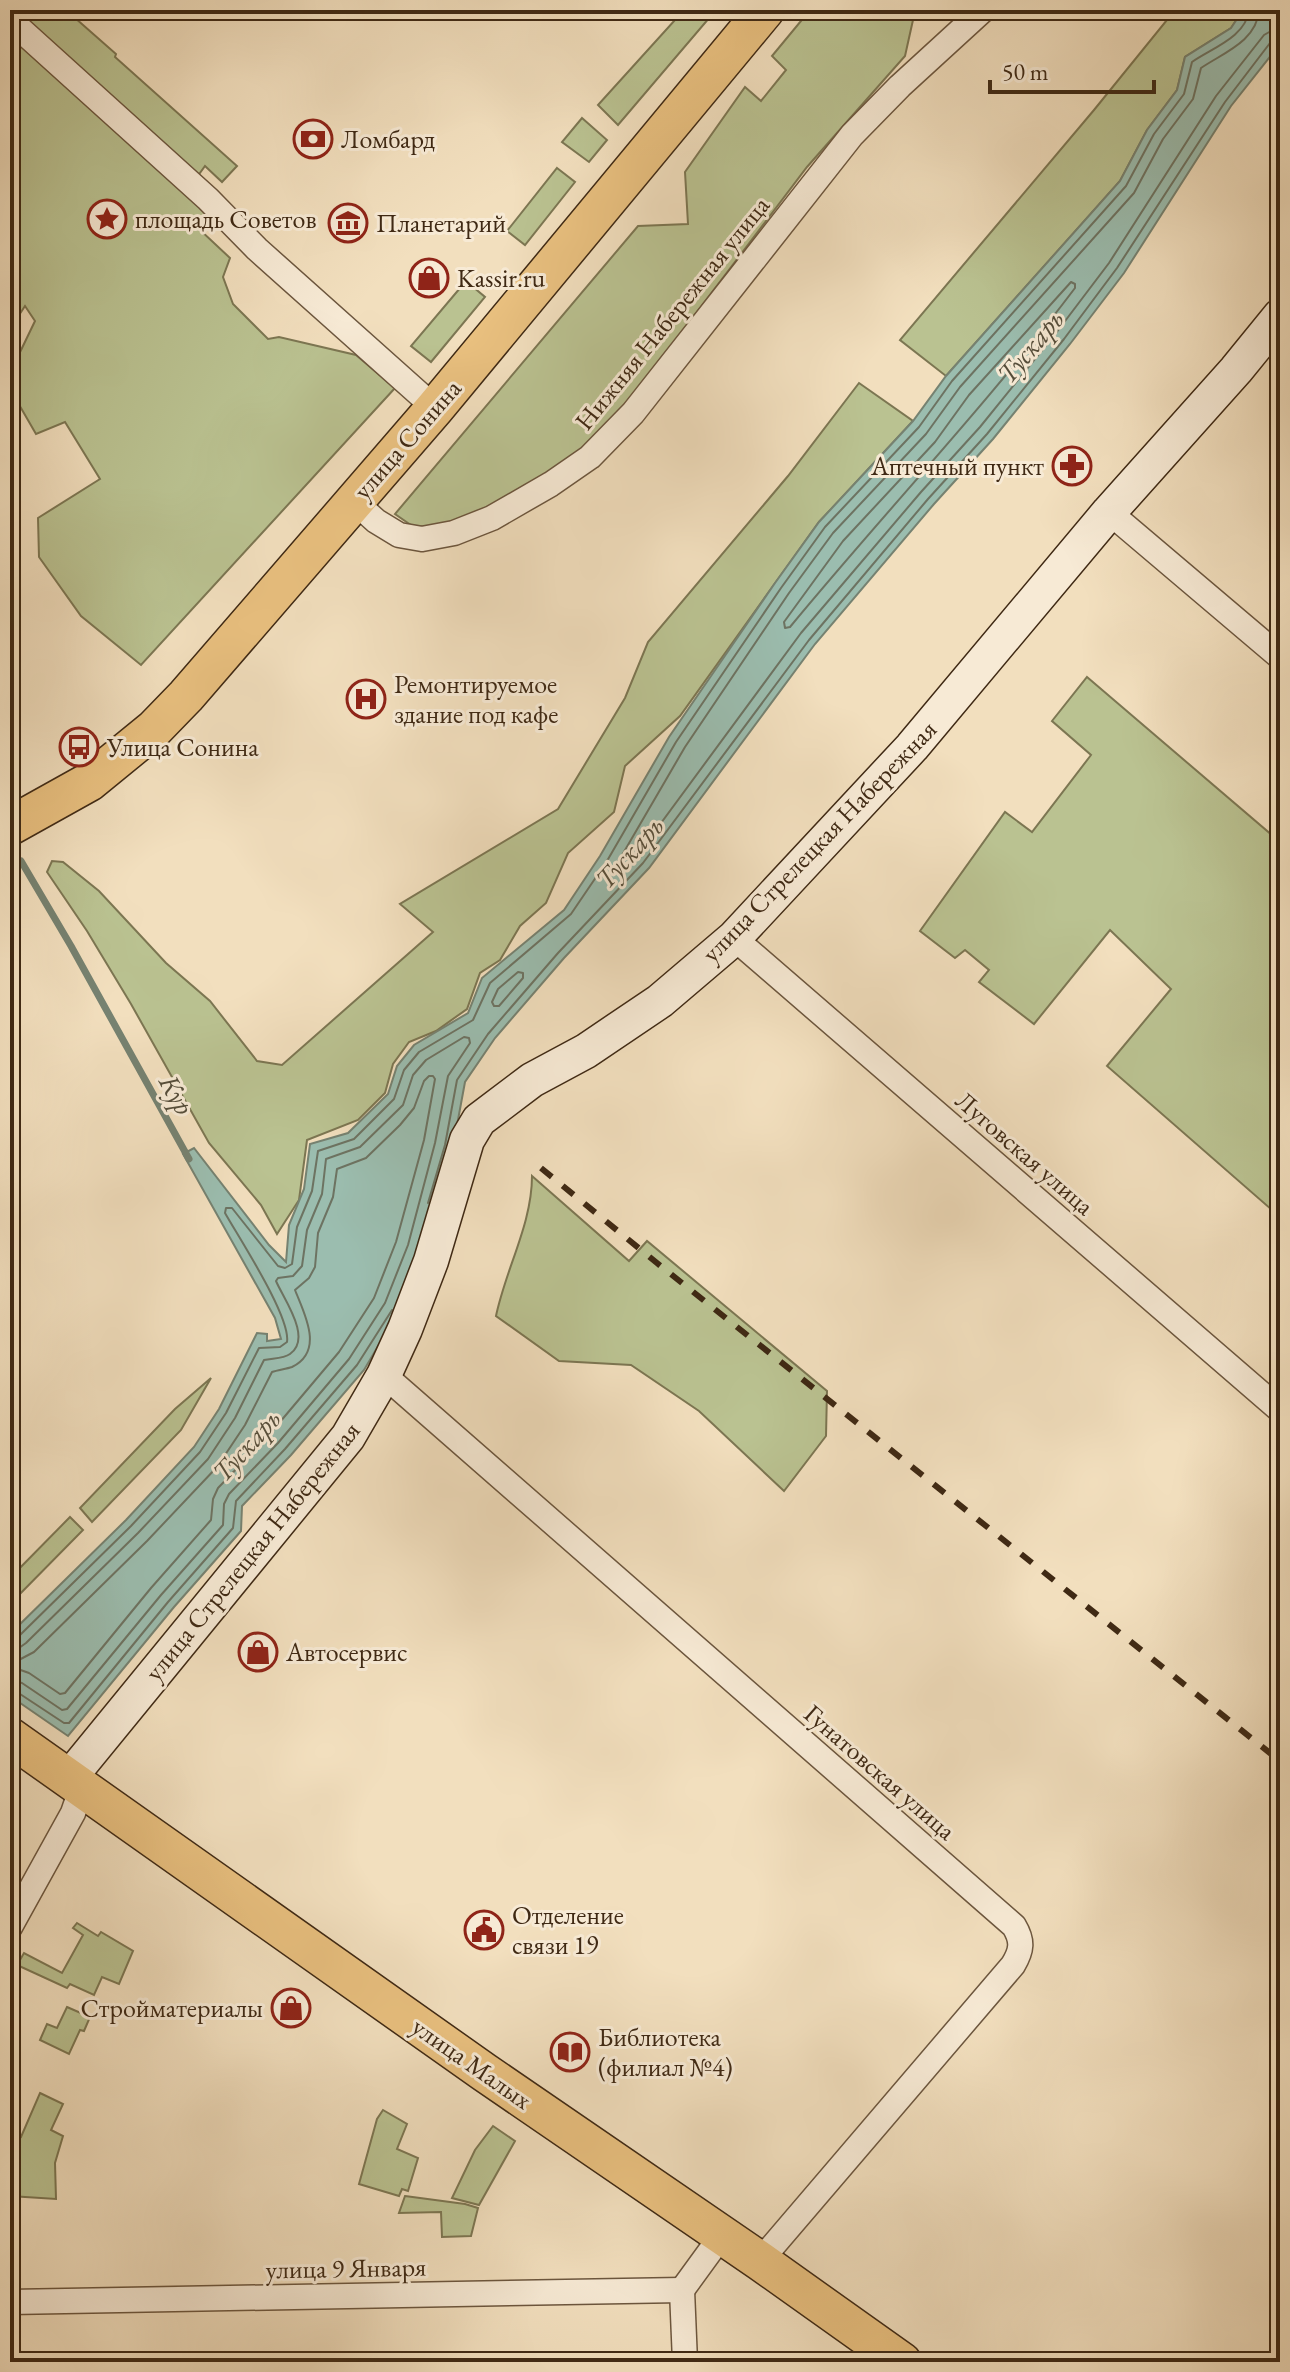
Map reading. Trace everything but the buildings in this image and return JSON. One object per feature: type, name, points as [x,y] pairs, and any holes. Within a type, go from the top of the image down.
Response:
[{"type":"main road","name":"улица Сонина","points":[[10,826],[89,782],[154,729],[192,689],[435,408],[765,10]]},
{"type":"main road","name":"улица Малых","points":[[10,1737],[902,2362]]},
{"type":"street","name":"Нижняя Набережная улица","points":[[354,501],[376,521],[399,535],[422,539],[454,533],[492,518],[590,457],[633,413],[852,135],[983,10]]},
{"type":"street","points":[[10,20],[208,199],[257,249],[435,408]]},
{"type":"street","name":"улица Стрелецкая Набережная","points":[[65,1775],[348,1437],[384,1375],[405,1329],[431,1261],[467,1140],[479,1120],[532,1080],[586,1051],[660,1001],[734,938],[912,747],[1109,512],[1280,316]]},
{"type":"street","points":[[1109,512],[1280,657]]},
{"type":"street","name":"Луговская улица","points":[[734,938],[1280,1410]]},
{"type":"street","name":"Гунатовская улица","points":[[384,1375],[1014,1926],[1021,1938],[1021,1952],[1013,1965],[760,2261]]},
{"type":"street","points":[[10,1927],[73,1813],[65,1775]]},
{"type":"street","points":[[685,2362],[682,2290],[722,2235]]},
{"type":"street","name":"улица 9 Января","points":[[10,2302],[682,2290]]},
{"type":"green space","points":[[12,10],[66,10],[237,166],[222,182],[205,166],[197,177]]},
{"type":"green space","points":[[684,10],[716,10],[618,125],[598,105]]},
{"type":"green space","points":[[810,10],[920,10],[913,20],[905,56],[807,167],[628,403],[558,473],[467,521],[421,532],[395,514],[638,226],[688,224],[685,172],[745,87],[761,101],[786,70],[772,56]]},
{"type":"green space","points":[[1175,10],[1243,10],[1231,28],[1185,57],[1177,90],[1147,130],[1120,181],[946,376],[900,340]]},
{"type":"green space","name":"площадь Советов","points":[[10,33],[210,216],[199,229],[230,258],[223,277],[233,304],[268,339],[279,337],[356,355],[395,388],[141,665],[81,616],[39,557],[38,518],[100,479],[65,422],[36,434],[10,389],[10,373],[35,321],[25,306],[10,329]]},
{"type":"green space","points":[[582,118],[607,140],[589,162],[562,142]]},
{"type":"green space","points":[[557,168],[575,182],[525,245],[507,231]]},
{"type":"green space","points":[[466,281],[485,297],[431,362],[411,346]]},
{"type":"green space","points":[[859,383],[913,421],[819,522],[680,716],[625,766],[614,812],[568,853],[546,903],[520,926],[500,960],[480,973],[467,1009],[436,1031],[409,1042],[393,1064],[385,1093],[358,1120],[307,1140],[299,1200],[277,1234],[261,1205],[209,1143],[131,1004],[47,872],[52,861],[63,862],[99,891],[166,963],[210,1001],[257,1061],[282,1065],[433,932],[400,904],[558,809],[625,698],[648,642],[788,476]]},
{"type":"green space","points":[[1087,677],[1280,842],[1280,1217],[1107,1066],[1171,989],[1110,930],[1034,1024],[979,982],[989,970],[965,950],[955,958],[920,931],[1005,812],[1032,832],[1091,755],[1052,721]]},
{"type":"green space","points":[[532,1176],[629,1261],[647,1241],[827,1391],[826,1436],[784,1491],[699,1411],[631,1365],[559,1361],[496,1316],[528,1211]]},
{"type":"green space","points":[[211,1378],[181,1430],[92,1522],[80,1508],[175,1409]]},
{"type":"green space","points":[[70,1517],[83,1530],[10,1604],[10,1578]]},
{"type":"green space","points":[[77,1923],[98,1936],[101,1932],[133,1951],[119,1984],[102,1977],[94,1995],[70,1984],[67,1988],[17,1965],[24,1953],[62,1973],[83,1935],[73,1928]]},
{"type":"green space","points":[[67,2007],[90,2017],[69,2054],[40,2040],[47,2024],[57,2028]]},
{"type":"green space","points":[[40,2093],[63,2104],[51,2130],[63,2136],[55,2163],[56,2199],[10,2196],[10,2133],[21,2137]]},
{"type":"green space","points":[[383,2110],[407,2124],[397,2149],[418,2158],[408,2191],[402,2189],[399,2196],[359,2184],[377,2119]]},
{"type":"green space","points":[[493,2126],[515,2141],[479,2205],[452,2198],[475,2150]]},
{"type":"green space","points":[[405,2196],[478,2208],[471,2236],[442,2237],[441,2212],[399,2213]]},
{"type":"water","name":"Тускарь","points":[[1243,10],[1280,10],[1280,44],[1231,106],[1124,273],[993,439],[815,644],[649,868],[564,958],[495,1038],[465,1082],[453,1147],[436,1205],[384,1336],[364,1370],[291,1455],[242,1506],[241,1531],[68,1736],[10,1696],[10,1634],[126,1520],[194,1447],[219,1409],[257,1333],[267,1334],[267,1341],[281,1339],[275,1318],[183,1154],[194,1148],[269,1245],[286,1262],[289,1225],[304,1189],[310,1144],[348,1133],[388,1094],[397,1066],[414,1045],[468,1013],[482,978],[564,910],[600,856],[669,737],[819,522],[913,421],[946,376],[1120,181],[1147,130],[1177,90],[1185,57],[1231,28]]},
{"type":"waterway","name":"Кур","points":[[21,861],[189,1159]]},
{"type":"railway","points":[[541,1168],[1280,1761]]},
{"type":"place","name":"Ломбард","points":[[313,139]]},
{"type":"place","name":"площадь Советов","points":[[107,219]]},
{"type":"place","name":"Планетарий","points":[[348,223]]},
{"type":"place","name":"Kassir.ru","points":[[429,278]]},
{"type":"place","name":"Аптечный пункт","points":[[1072,466]]},
{"type":"place","name":"Ремонтируемое здание под кафе","points":[[366,699]]},
{"type":"place","name":"Улица Сонина","points":[[79,747]]},
{"type":"place","name":"Автосервис","points":[[258,1652]]},
{"type":"place","name":"Отделение связи 19","points":[[484,1930]]},
{"type":"place","name":"Стройматериалы","points":[[291,2008]]},
{"type":"place","name":"Библиотека (филиал №4)","points":[[570,2052]]}]
